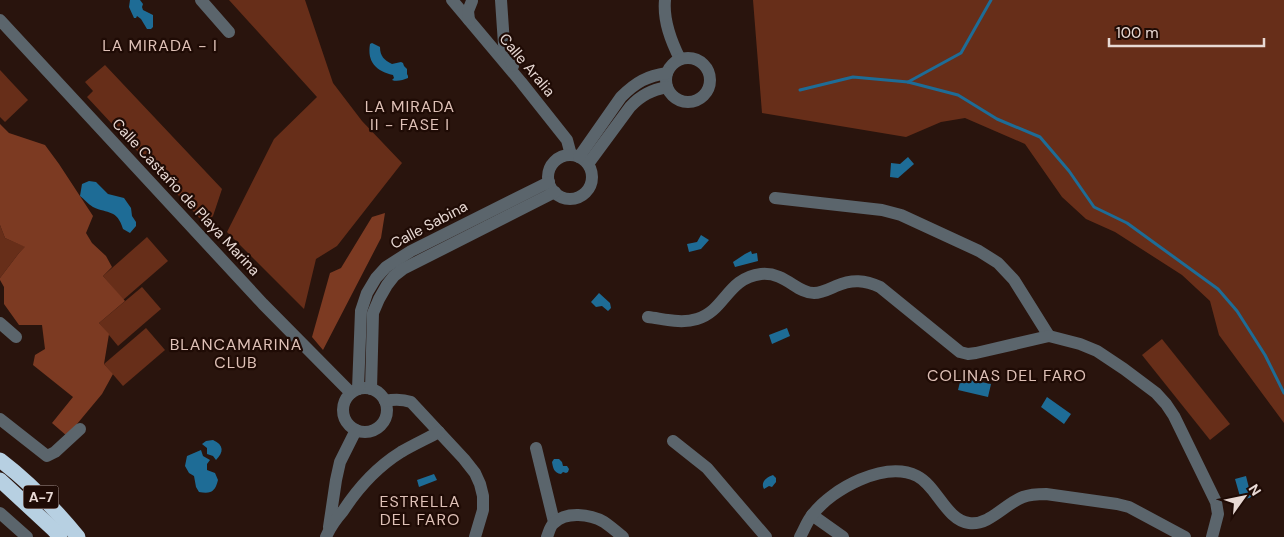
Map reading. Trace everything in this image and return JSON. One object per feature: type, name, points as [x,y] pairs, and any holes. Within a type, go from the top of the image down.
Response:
[{"type":"highway","name":"A-7","points":[[0,460],[16,472],[65,521],[78,537]]},
{"type":"highway","name":"A-7","points":[[0,480],[60,537]]},
{"type":"street","points":[[201,0],[229,32]]},
{"type":"street","name":"Calle Aralia","points":[[452,0],[521,82],[567,140],[579,159]]},
{"type":"street","points":[[469,20],[470,0]]},
{"type":"street","points":[[665,0],[666,21],[671,39],[680,59]]},
{"type":"street","points":[[499,3],[504,44],[509,59],[521,82]]},
{"type":"street","name":"Calle Castaño de Playa Marina","points":[[0,20],[257,297],[360,390]]},
{"type":"street","points":[[480,34],[487,36],[496,34],[502,29]]},
{"type":"street","points":[[680,59],[696,59],[707,68],[710,74],[709,88],[700,99],[694,102],[680,101],[673,97],[667,87],[669,68],[680,59]]},
{"type":"street","points":[[579,159],[621,97],[630,88],[654,75],[667,73]]},
{"type":"street","points":[[579,159],[637,99],[648,92],[667,87]]},
{"type":"street","points":[[564,156],[579,159],[592,173],[590,187],[578,197],[564,198],[552,187],[548,177],[550,170],[558,159],[564,156]]},
{"type":"street","name":"Calle Sabina","points":[[360,390],[374,313],[379,298],[394,276],[403,269],[552,187]]},
{"type":"street","points":[[775,198],[882,210],[901,215],[979,251],[998,263],[1014,280],[1049,336]]},
{"type":"street","points":[[648,317],[684,322],[698,319],[716,307],[734,286],[742,280],[752,276],[768,274],[784,278],[804,291],[812,293],[821,292],[845,282],[870,283],[880,287],[960,352],[968,354],[1049,336],[1080,344],[1097,352],[1132,375],[1156,393],[1166,404],[1174,416],[1216,502],[1218,514],[1212,537]]},
{"type":"street","points":[[0,323],[16,337]]},
{"type":"street","points":[[360,390],[375,390],[385,401],[387,409],[383,423],[370,432],[362,432],[350,426],[343,414],[345,400],[360,390]]},
{"type":"street","points":[[385,401],[402,399],[411,402],[475,473],[483,496],[483,510],[475,537]]},
{"type":"street","points":[[0,418],[47,456],[55,452],[80,429]]},
{"type":"street","points":[[327,533],[340,462],[356,430]]},
{"type":"street","points":[[327,533],[348,502],[382,466],[399,453],[439,432]]},
{"type":"street","points":[[672,441],[708,468],[766,537]]},
{"type":"street","points":[[536,448],[554,522]]},
{"type":"street","points":[[800,537],[812,514],[825,501],[858,480],[889,471],[907,472],[917,476],[926,483],[955,517],[963,522],[972,524],[979,522],[1023,497],[1034,494],[1046,494],[1129,507],[1185,537]]},
{"type":"street","points":[[0,513],[27,537]]},
{"type":"street","points":[[812,514],[844,537]]},
{"type":"street","points":[[547,537],[549,529],[554,522],[565,517],[577,515],[590,516],[604,522],[623,537]]},
{"type":"shaded area","points":[[229,0],[305,0],[333,83],[362,121],[402,163],[337,246],[316,259],[304,309],[227,232],[274,139],[317,97]]},
{"type":"shaded area","points":[[753,0],[1284,0],[1284,423],[1219,335],[1210,301],[1182,275],[1115,232],[1086,219],[1062,197],[1025,144],[965,118],[941,122],[906,137],[762,113]]},
{"type":"shaded area","points":[[105,65],[222,189],[213,216],[205,224],[87,97],[93,91],[85,82]]},
{"type":"shaded area","points":[[0,70],[28,100],[5,122],[0,117]]},
{"type":"shaded area","points":[[0,124],[9,133],[45,145],[59,164],[93,216],[86,233],[92,243],[106,256],[112,267],[103,276],[125,301],[99,323],[109,334],[104,364],[113,374],[102,394],[67,436],[52,423],[73,397],[33,365],[35,355],[45,349],[42,325],[19,325],[4,304],[4,287],[0,278],[25,247],[5,238],[0,225]]},
{"type":"shaded area","points":[[385,213],[381,238],[323,350],[312,337],[330,273],[341,268],[372,217]]},
{"type":"shaded area","points":[[0,225],[5,238],[26,247],[19,253],[0,278]]},
{"type":"shaded area","points":[[147,237],[168,261],[123,300],[103,276]]},
{"type":"shaded area","points":[[142,287],[161,309],[118,346],[99,323]]},
{"type":"shaded area","points":[[146,328],[165,350],[123,386],[104,364]]},
{"type":"shaded area","points":[[1162,339],[1230,424],[1210,440],[1142,355]]},
{"type":"water","points":[[130,0],[140,0],[143,4],[143,10],[153,15],[153,27],[151,29],[147,29],[137,16],[134,18],[129,7]]},
{"type":"water","points":[[372,43],[380,47],[383,57],[387,61],[392,64],[403,63],[407,69],[408,78],[398,81],[392,80],[394,78],[393,75],[377,68],[371,61],[370,56],[369,50]]},
{"type":"water","points":[[908,157],[914,164],[898,178],[890,177],[891,163],[900,164]]},
{"type":"water","points":[[89,181],[96,182],[108,194],[124,198],[131,208],[132,216],[136,222],[136,226],[130,233],[123,229],[115,215],[93,207],[80,196],[82,184]]},
{"type":"water","points":[[701,235],[709,240],[701,249],[689,252],[687,244],[697,242]]},
{"type":"water","points":[[751,251],[752,254],[757,253],[758,261],[735,267],[733,262]]},
{"type":"water","points":[[599,293],[610,303],[611,308],[608,311],[602,306],[596,307],[591,302]]},
{"type":"water","points":[[787,328],[790,336],[772,344],[769,335]]},
{"type":"water","points":[[961,378],[991,384],[988,397],[958,390]]},
{"type":"water","points":[[1047,397],[1071,414],[1064,424],[1041,407]]},
{"type":"water","points":[[213,440],[222,449],[216,460],[213,456],[207,454],[207,448],[202,444]]},
{"type":"water","points":[[201,450],[203,456],[210,460],[207,464],[207,470],[215,473],[218,480],[214,490],[207,493],[199,492],[194,476],[189,473],[185,466],[187,456]]},
{"type":"water","points":[[554,459],[559,459],[563,466],[567,466],[568,472],[561,474],[555,471],[552,462]]},
{"type":"water","points":[[434,474],[437,480],[419,487],[417,480]]},
{"type":"water","points":[[773,475],[776,478],[776,482],[772,487],[769,486],[764,489],[763,484],[766,478]]},
{"type":"water","points":[[1246,476],[1250,492],[1255,491],[1257,496],[1241,500],[1235,479]]},
{"type":"waterway","points":[[908,82],[961,53],[991,0]]},
{"type":"waterway","points":[[800,90],[853,77],[908,82],[958,95],[997,119],[1040,137],[1069,171],[1094,207],[1127,223],[1218,289],[1237,311],[1265,355],[1284,393]]},
{"type":"district","name":"LA MIRADA - I","points":[[160,45]]},
{"type":"district","name":"LA MIRADA II - FASE I","points":[[410,115]]},
{"type":"district","name":"BLANCAMARINA CLUB","points":[[236,353]]},
{"type":"district","name":"COLINAS DEL FARO","points":[[1007,375]]},
{"type":"district","name":"ESTRELLA DEL FARO","points":[[420,510]]}]
